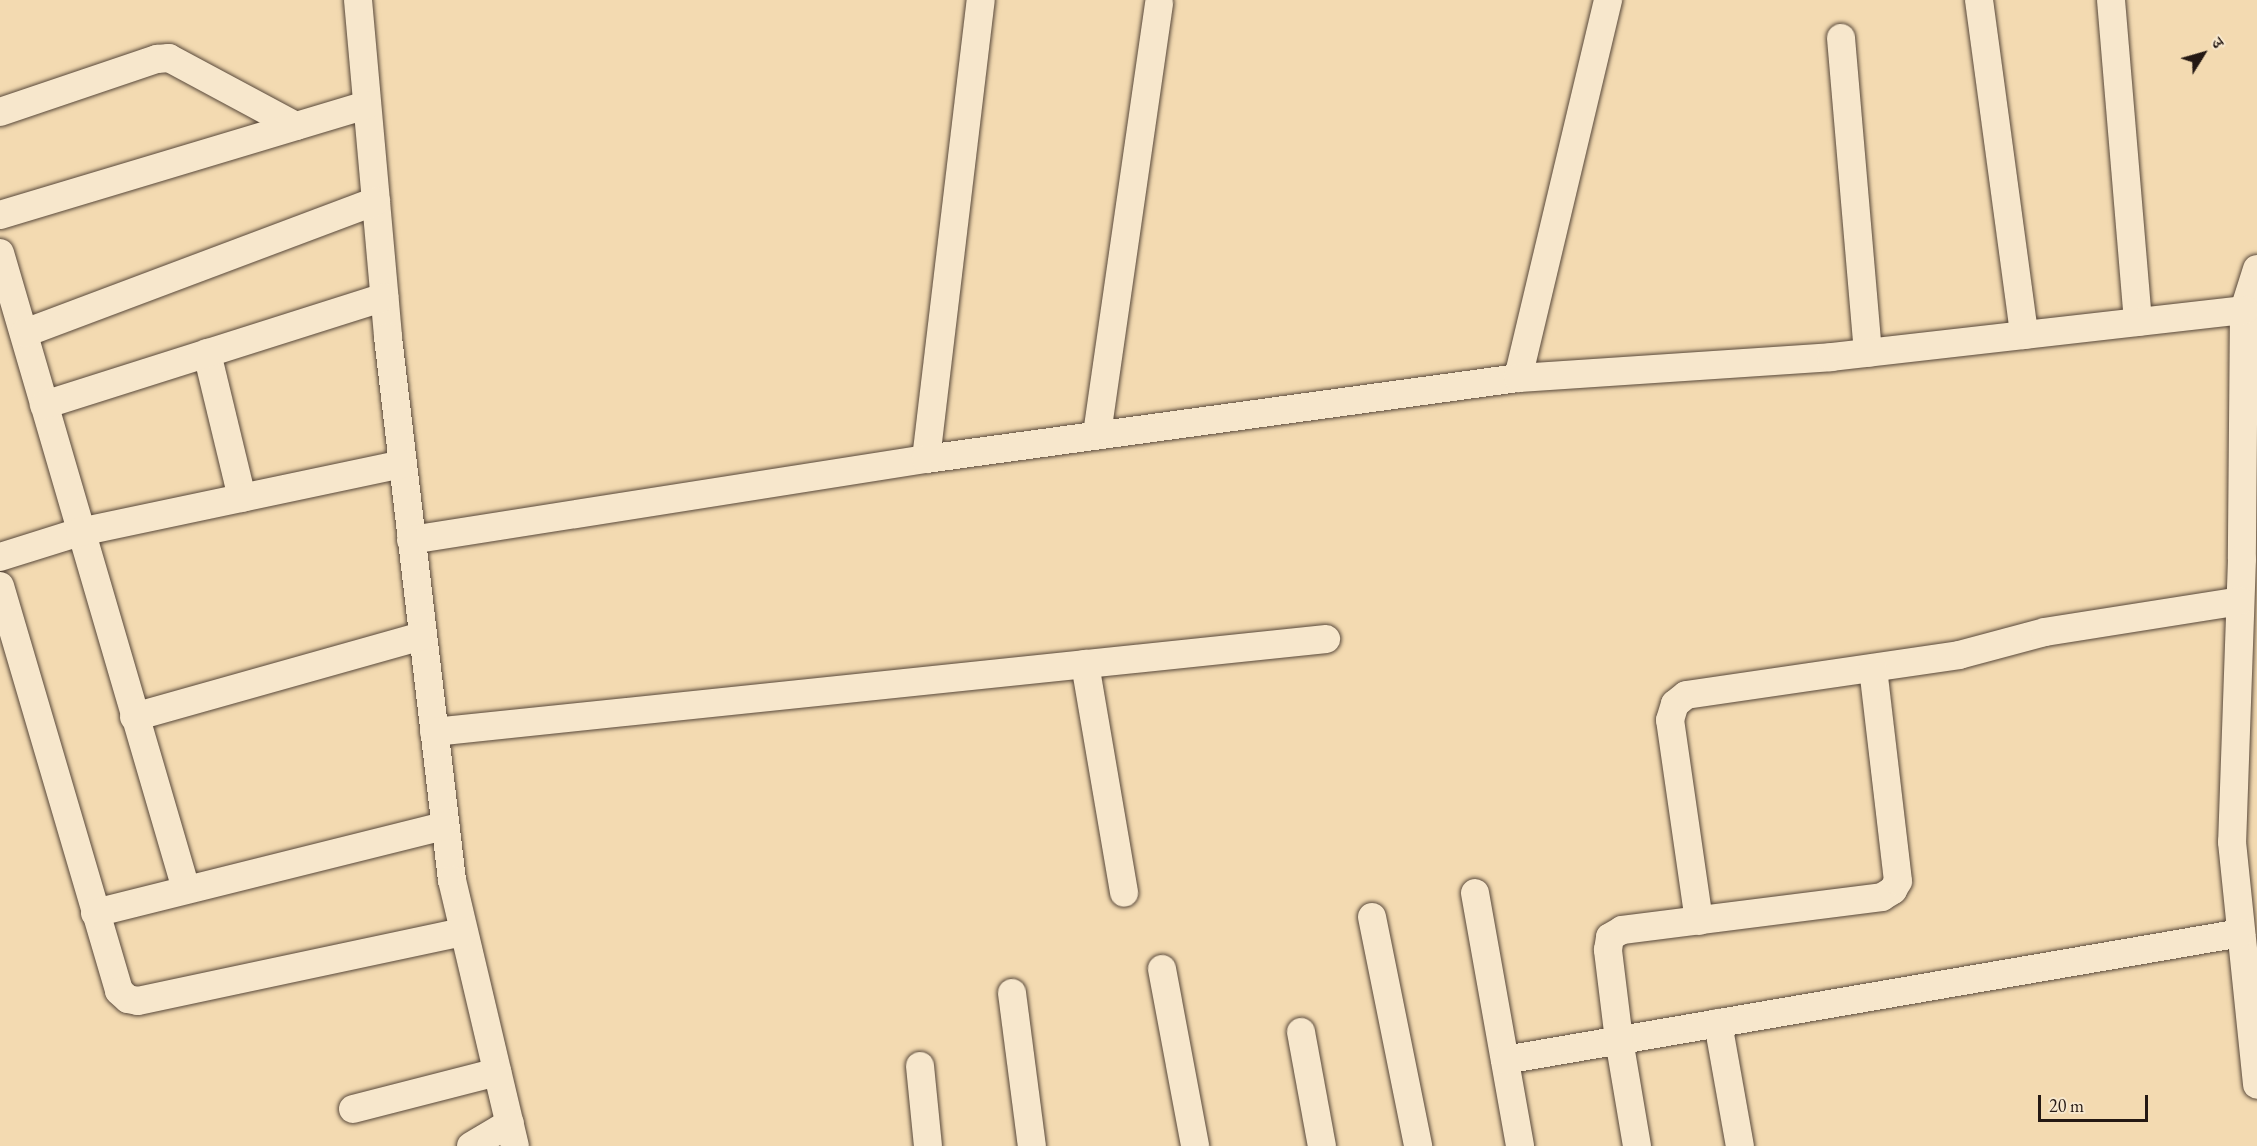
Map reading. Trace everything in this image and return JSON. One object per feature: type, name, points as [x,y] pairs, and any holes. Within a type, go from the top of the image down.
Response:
[{"type":"street","points":[[358,0],[384,297],[452,880],[513,1135],[471,1146]]},
{"type":"street","points":[[926,459],[981,0]]},
{"type":"street","points":[[1518,378],[1608,0]]},
{"type":"street","points":[[1979,0],[2024,335]]},
{"type":"street","points":[[2111,0],[2138,322]]},
{"type":"street","points":[[1097,434],[1159,3]]},
{"type":"street","points":[[1841,38],[1868,353]]},
{"type":"street","points":[[0,112],[157,59],[170,58],[296,126]]},
{"type":"street","points":[[0,215],[367,105]]},
{"type":"street","points":[[25,333],[376,201]]},
{"type":"street","points":[[0,253],[186,889]]},
{"type":"street","points":[[2257,269],[2244,310],[2250,559],[2240,601],[2248,673],[2232,842],[2257,1085]]},
{"type":"street","points":[[45,405],[384,297]]},
{"type":"street","points":[[411,540],[926,459],[1518,378],[1868,353],[2244,310]]},
{"type":"street","points":[[207,353],[242,498]]},
{"type":"street","points":[[0,557],[80,532],[402,464]]},
{"type":"street","points":[[0,586],[119,991],[128,999],[138,1001],[464,932]]},
{"type":"street","points":[[1699,921],[1670,720],[1675,704],[1686,695],[1959,655],[2045,632],[2240,601]]},
{"type":"street","points":[[134,717],[423,636]]},
{"type":"street","points":[[434,732],[1326,639]]},
{"type":"street","points":[[1085,664],[1124,893]]},
{"type":"street","points":[[1636,1146],[1619,1040],[1608,950],[1610,936],[1623,930],[1882,897],[1893,890],[1898,881],[1873,669]]},
{"type":"street","points":[[95,913],[445,826]]},
{"type":"street","points":[[1475,893],[1520,1146]]},
{"type":"street","points":[[1372,917],[1418,1146]]},
{"type":"street","points":[[1505,1060],[2241,933]]},
{"type":"street","points":[[1162,969],[1195,1146]]},
{"type":"street","points":[[1012,993],[1032,1146]]},
{"type":"street","points":[[1719,1023],[1740,1146]]},
{"type":"street","points":[[1301,1032],[1322,1146]]},
{"type":"street","points":[[920,1066],[928,1146]]},
{"type":"street","points":[[353,1109],[497,1071]]}]
